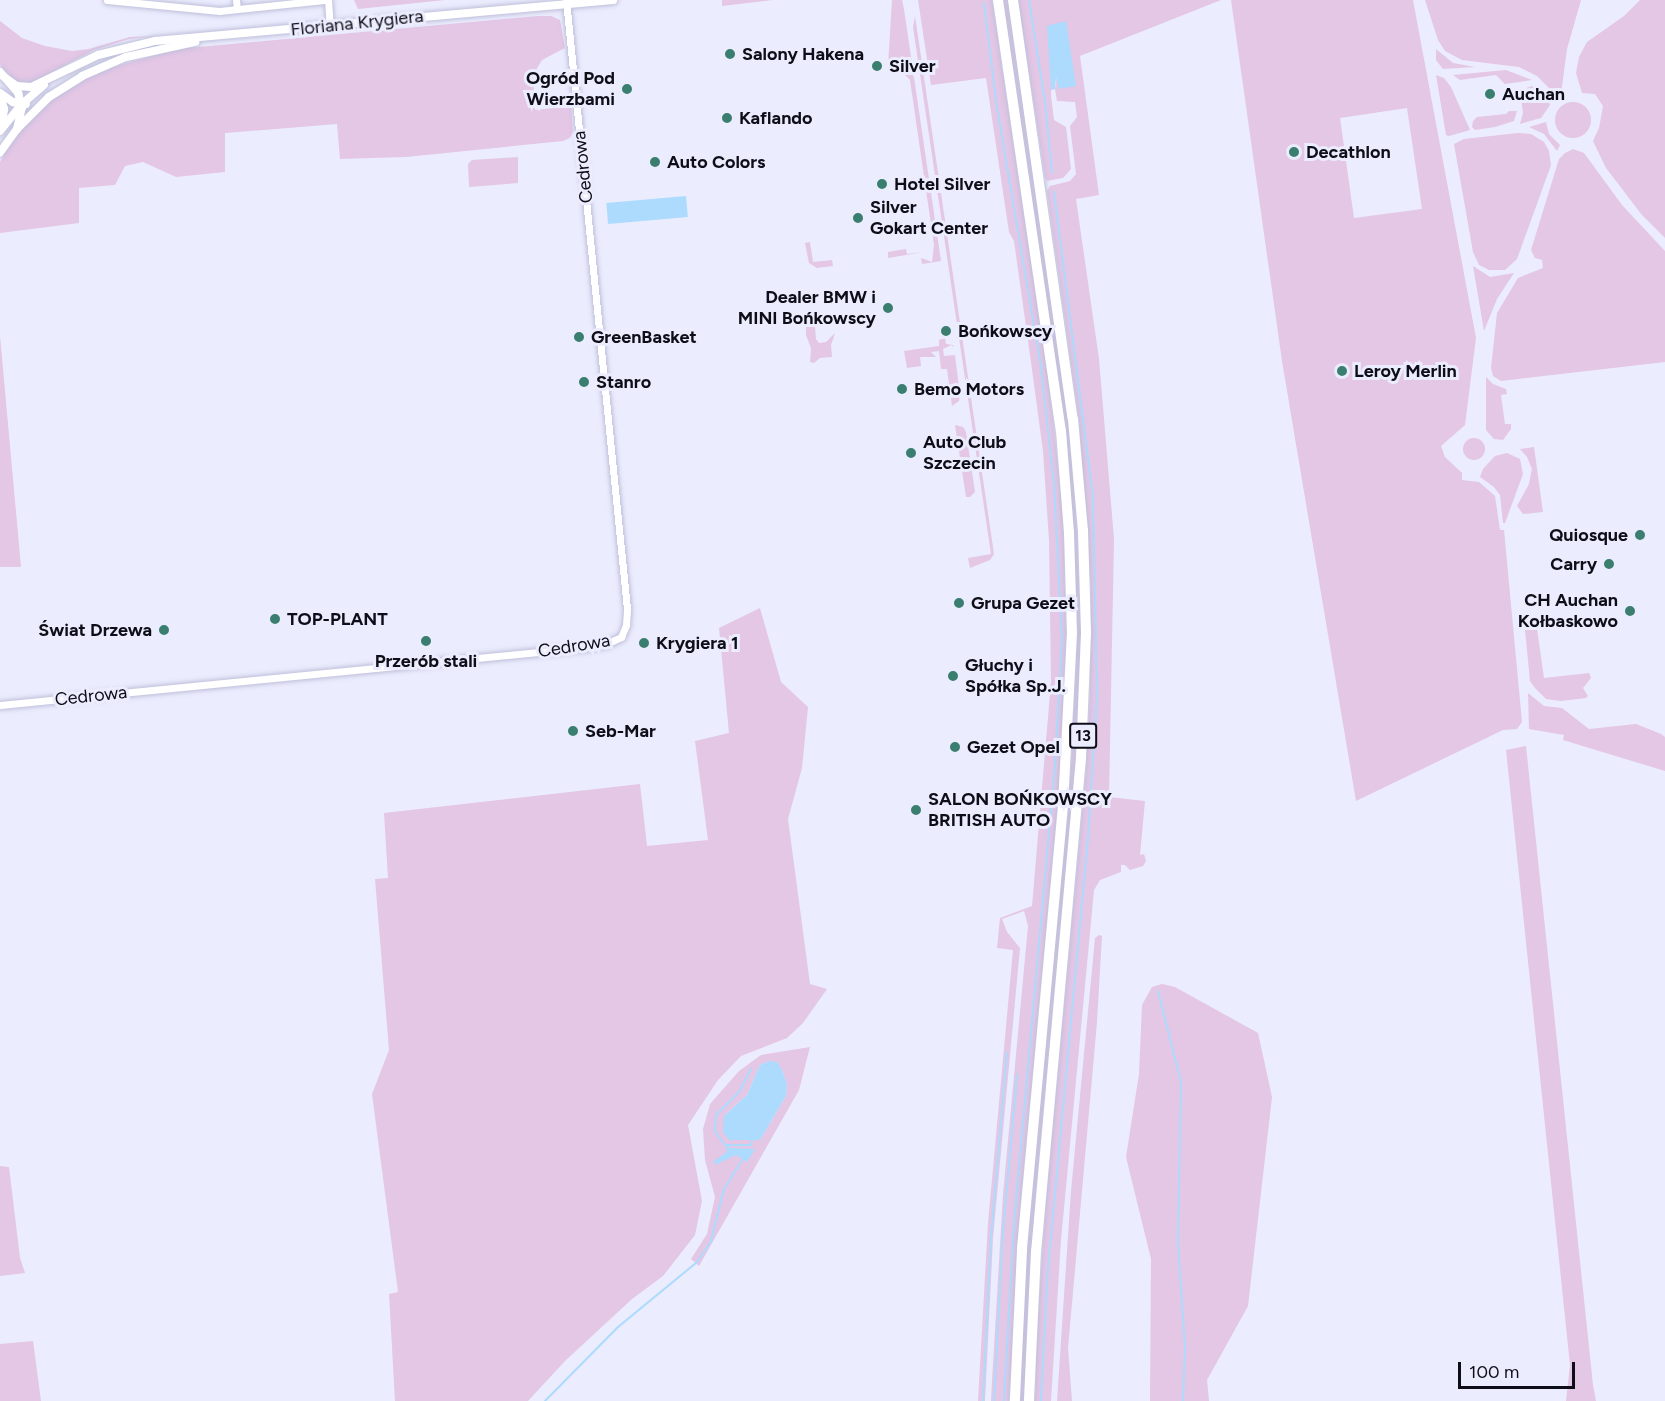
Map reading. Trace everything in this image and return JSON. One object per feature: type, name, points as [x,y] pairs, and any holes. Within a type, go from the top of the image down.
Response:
[{"type":"main road","name":"13","points":[[998,0],[1061,431],[1069,532],[1072,633],[1063,806],[1022,1250],[1016,1401]]},
{"type":"main road","name":"13","points":[[1013,0],[1075,430],[1083,531],[1086,633],[1082,746],[1038,1230],[1029,1401]]},
{"type":"street","points":[[107,0],[202,10],[237,9],[326,0],[330,26]]},
{"type":"street","points":[[236,0],[237,9]]},
{"type":"street","name":"Floriana Krygiera","points":[[2,75],[17,86],[27,88],[98,55],[134,45],[170,39],[209,38],[566,2],[613,0]]},
{"type":"street","name":"Cedrowa","points":[[0,705],[589,647],[606,644],[621,637],[626,625],[627,609],[566,2]]},
{"type":"street","name":"Floriana Krygiera","points":[[0,152],[17,129],[49,97],[82,75],[115,61],[209,38]]},
{"type":"street","name":"Floriana Krygiera","points":[[22,104],[64,72]]},
{"type":"street","points":[[2,75],[16,90],[22,104],[17,129]]},
{"type":"street","points":[[0,94],[22,104]]},
{"type":"street","points":[[0,94],[4,109],[0,130]]},
{"type":"street","name":"Floriana Krygiera","points":[[22,104],[49,97]]},
{"type":"street","points":[[0,130],[22,104]]},
{"type":"shaded area","points":[[354,0],[445,0],[358,9]]},
{"type":"shaded area","points":[[722,0],[773,0],[722,6]]},
{"type":"shaded area","points":[[892,0],[902,0],[904,9],[941,261],[922,264],[921,258],[932,262],[934,245],[910,80],[903,73],[903,67],[888,66]]},
{"type":"shaded area","points":[[918,0],[992,0],[1049,384],[1063,513],[1066,633],[1061,768],[1019,1220],[1009,1401],[991,1401],[1003,1194],[1028,926],[1024,911],[1002,919],[1007,932],[1020,948],[993,1238],[985,1401],[978,1401],[988,1223],[1013,950],[997,948],[1000,918],[1032,906],[1051,682],[1049,540],[1043,451],[1031,362],[1014,241],[1009,232],[986,78],[931,85]]},
{"type":"shaded area","points":[[1003,0],[1008,0],[1064,382],[1073,466],[1081,632],[1075,769],[1036,1190],[1024,1401],[1020,1401],[1022,1328],[1029,1221],[1071,769],[1076,664],[1076,591],[1064,423]]},
{"type":"shaded area","points":[[1018,0],[1221,0],[1080,56],[1099,195],[1076,199],[1099,359],[1114,539],[1109,797],[1145,801],[1140,855],[1144,854],[1146,861],[1143,866],[1130,870],[1125,865],[1121,865],[1121,872],[1100,880],[1094,890],[1061,1240],[1051,1401],[1035,1401],[1037,1327],[1047,1190],[1086,770],[1090,695],[1091,588],[1079,421],[1047,191],[1050,186],[1070,181],[1076,174],[1070,126],[1077,117],[1075,102],[1057,101],[1055,89],[1057,76],[1072,65],[1070,57],[1051,55],[1051,96],[1054,120],[1066,127],[1071,169],[1063,178],[1047,181]]},
{"type":"shaded area","points":[[1231,0],[1413,0],[1476,338],[1465,425],[1441,446],[1445,457],[1462,473],[1462,480],[1479,482],[1495,496],[1500,530],[1504,530],[1522,722],[1517,729],[1503,730],[1356,801],[1282,361]],"holes":[[[1407,108],[1422,209],[1354,218],[1340,118]]]},
{"type":"shaded area","points":[[1425,0],[1581,0],[1567,49],[1561,94],[1557,96],[1537,76],[1519,67],[1462,60],[1445,51],[1438,40]]},
{"type":"shaded area","points":[[1640,0],[1665,0],[1665,238],[1642,215],[1606,168],[1593,141],[1599,128],[1603,106],[1595,94],[1582,93],[1576,73],[1579,57],[1587,42],[1624,16]]},
{"type":"shaded area","points":[[551,16],[560,20],[565,48],[542,60],[533,75],[535,110],[571,106],[573,131],[570,138],[563,141],[406,157],[340,159],[337,124],[225,133],[225,172],[176,177],[143,162],[125,166],[115,185],[79,188],[79,223],[0,233],[0,162],[13,139],[40,109],[62,92],[102,70],[177,49]]},
{"type":"shaded area","points":[[915,16],[994,554],[990,560],[970,568],[968,558],[991,554],[913,27]]},
{"type":"shaded area","points":[[0,21],[22,38],[45,46],[72,51],[89,49],[130,37],[155,36],[129,39],[94,50],[29,84],[16,82],[0,65]]},
{"type":"shaded area","points":[[1436,49],[1453,63],[1475,67],[1443,69],[1436,60]]},
{"type":"shaded area","points":[[1506,70],[1532,80],[1505,84],[1496,75],[1460,80],[1453,75]]},
{"type":"shaded area","points":[[1436,75],[1444,78],[1451,87],[1470,130],[1446,135]]},
{"type":"shaded area","points":[[1532,86],[1544,90],[1550,105],[1541,118],[1520,124],[1523,113],[1520,90]]},
{"type":"shaded area","points":[[1573,102],[1586,107],[1591,120],[1586,133],[1573,138],[1560,133],[1555,120],[1560,107]]},
{"type":"shaded area","points":[[1509,111],[1517,111],[1514,121],[1475,130],[1472,127],[1477,117],[1506,114]]},
{"type":"shaded area","points":[[1546,122],[1549,134],[1560,145],[1557,151],[1544,134],[1529,127]]},
{"type":"shaded area","points":[[1518,133],[1531,134],[1544,142],[1549,151],[1551,165],[1517,259],[1505,270],[1489,270],[1479,265],[1473,252],[1454,144],[1464,139]]},
{"type":"shaded area","points":[[1573,149],[1584,153],[1622,205],[1665,251],[1665,362],[1501,381],[1493,376],[1491,368],[1497,313],[1518,278],[1543,268],[1542,260],[1535,258],[1531,250],[1559,159]]},
{"type":"shaded area","points":[[518,157],[518,183],[469,187],[468,164],[472,160]]},
{"type":"shaded area","points":[[810,242],[813,262],[832,260],[833,266],[817,268],[809,263],[805,243]]},
{"type":"shaded area","points":[[906,249],[907,254],[924,252],[888,258],[888,252]]},
{"type":"shaded area","points":[[1473,266],[1490,277],[1514,273],[1497,299],[1484,331]]},
{"type":"shaded area","points":[[806,323],[815,327],[816,339],[819,343],[826,342],[835,333],[831,345],[832,357],[820,358],[814,363],[810,362],[811,348],[806,335]]},
{"type":"shaded area","points":[[0,336],[21,567],[0,567]]},
{"type":"shaded area","points":[[945,338],[946,344],[953,345],[954,347],[951,345],[943,349],[944,356],[955,355],[960,395],[959,401],[952,406],[947,369],[941,369],[939,351],[931,352],[936,357],[920,357],[921,366],[907,368],[904,351],[939,346],[939,340]]},
{"type":"shaded area","points":[[1486,377],[1493,384],[1506,389],[1507,394],[1501,395],[1505,424],[1511,424],[1511,429],[1503,440],[1494,439],[1486,430]]},
{"type":"shaded area","points":[[955,425],[963,427],[966,432],[975,492],[970,497],[966,497]]},
{"type":"shaded area","points":[[1474,438],[1482,441],[1485,449],[1482,457],[1474,460],[1466,457],[1463,449],[1466,441]]},
{"type":"shaded area","points":[[1534,447],[1543,512],[1523,514],[1517,506],[1529,484],[1532,469],[1527,457],[1520,449]]},
{"type":"shaded area","points":[[1507,453],[1520,459],[1523,474],[1505,523],[1503,523],[1500,495],[1494,487],[1480,477],[1483,469],[1495,456]]},
{"type":"shaded area","points":[[760,608],[781,682],[808,707],[802,768],[788,819],[810,984],[827,989],[803,1023],[787,1038],[741,1056],[718,1080],[688,1125],[702,1201],[695,1235],[663,1276],[632,1299],[565,1361],[528,1401],[395,1401],[389,1294],[398,1292],[372,1094],[389,1050],[375,879],[388,878],[384,813],[640,784],[647,846],[708,840],[695,741],[729,733],[719,628]]},
{"type":"shaded area","points":[[1537,629],[1544,678],[1589,673],[1591,678],[1583,688],[1588,696],[1586,698],[1561,701],[1546,699],[1530,681],[1525,630]]},
{"type":"shaded area","points":[[1528,693],[1544,706],[1562,708],[1589,729],[1636,724],[1661,734],[1665,737],[1665,771],[1563,740],[1564,735],[1529,729]]},
{"type":"shaded area","points":[[1526,746],[1596,1401],[1566,1401],[1570,1365],[1506,750]]},
{"type":"shaded area","points":[[1102,936],[1097,1022],[1068,1348],[1072,1401],[1057,1401],[1071,1191],[1095,938]]},
{"type":"shaded area","points":[[1162,984],[1175,987],[1258,1033],[1272,1097],[1248,1306],[1207,1380],[1209,1401],[1150,1401],[1151,1259],[1126,1157],[1139,1074],[1142,1005],[1152,987]]},
{"type":"shaded area","points":[[810,1047],[799,1090],[699,1266],[691,1259],[707,1234],[715,1197],[705,1160],[703,1129],[710,1104],[739,1071],[761,1055]],"holes":[[[769,1061],[782,1070],[787,1084],[786,1096],[760,1140],[732,1140],[727,1113],[747,1095],[760,1065]]]},
{"type":"shaded area","points":[[0,1166],[9,1167],[20,1258],[25,1273],[0,1276]]},
{"type":"shaded area","points":[[33,1341],[41,1401],[0,1401],[0,1344]]},
{"type":"water","points":[[1066,21],[1076,86],[1059,89],[1056,77],[1055,89],[1051,90],[1047,26]]},
{"type":"water","points":[[686,196],[688,217],[608,224],[606,203]]},
{"type":"water","points":[[769,1061],[777,1062],[782,1070],[787,1084],[786,1096],[760,1140],[729,1140],[723,1132],[724,1116],[747,1095],[760,1065]]},
{"type":"water","points":[[726,1147],[755,1149],[747,1162],[736,1155],[715,1165],[714,1161],[727,1152]]},
{"type":"waterway","points":[[1029,0],[1045,102],[1052,173]]},
{"type":"waterway","points":[[984,3],[997,107],[1041,368],[1054,485],[1062,639],[1055,764],[1015,1208],[1004,1401]]},
{"type":"waterway","points":[[1041,1401],[1048,1269],[1088,839],[1097,694],[1093,497],[1054,191]]},
{"type":"waterway","points":[[1158,991],[1181,1082],[1178,1244],[1185,1348],[1183,1401]]},
{"type":"waterway","points":[[983,1401],[991,1238],[1007,1053]]},
{"type":"waterway","points":[[725,1145],[715,1131],[716,1115],[740,1091],[751,1068]]},
{"type":"waterway","points":[[994,1401],[1003,1232],[1017,1075]]},
{"type":"waterway","points":[[728,1148],[726,1145],[751,1145],[752,1140]]},
{"type":"waterway","points":[[545,1401],[618,1327],[697,1262],[711,1241],[724,1189],[743,1158]]},
{"type":"place","name":"Salony Hakena","points":[[730,54]]},
{"type":"place","name":"Silver","points":[[877,66]]},
{"type":"place","name":"Ogród Pod Wierzbami","points":[[627,89]]},
{"type":"place","name":"Auchan","points":[[1490,94]]},
{"type":"place","name":"Kaflando","points":[[727,118]]},
{"type":"place","name":"Decathlon","points":[[1294,152]]},
{"type":"place","name":"Auto Colors","points":[[655,162]]},
{"type":"place","name":"Hotel Silver","points":[[882,184]]},
{"type":"place","name":"Silver Gokart Center","points":[[858,218]]},
{"type":"place","name":"Dealer BMW i MINI Bońkowscy","points":[[888,308]]},
{"type":"place","name":"Bońkowscy","points":[[946,331]]},
{"type":"place","name":"GreenBasket","points":[[579,337]]},
{"type":"place","name":"Leroy Merlin","points":[[1342,371]]},
{"type":"place","name":"Stanro","points":[[584,382]]},
{"type":"place","name":"Bemo Motors","points":[[902,389]]},
{"type":"place","name":"Auto Club Szczecin","points":[[911,453]]},
{"type":"place","name":"Quiosque","points":[[1640,535]]},
{"type":"place","name":"Carry","points":[[1609,564]]},
{"type":"place","name":"Grupa Gezet","points":[[959,603]]},
{"type":"place","name":"CH Auchan Kołbaskowo","points":[[1630,611]]},
{"type":"place","name":"TOP-PLANT","points":[[275,619]]},
{"type":"place","name":"Świat Drzewa","points":[[164,630]]},
{"type":"place","name":"Przerób stali","points":[[426,641]]},
{"type":"place","name":"Krygiera 1","points":[[644,643]]},
{"type":"place","name":"Głuchy i Spółka Sp.J.","points":[[953,676]]},
{"type":"place","name":"Seb-Mar","points":[[573,731]]},
{"type":"place","name":"Gezet Opel","points":[[955,747]]},
{"type":"place","name":"SALON BOŃKOWSCY BRITISH AUTO","points":[[916,810]]}]
